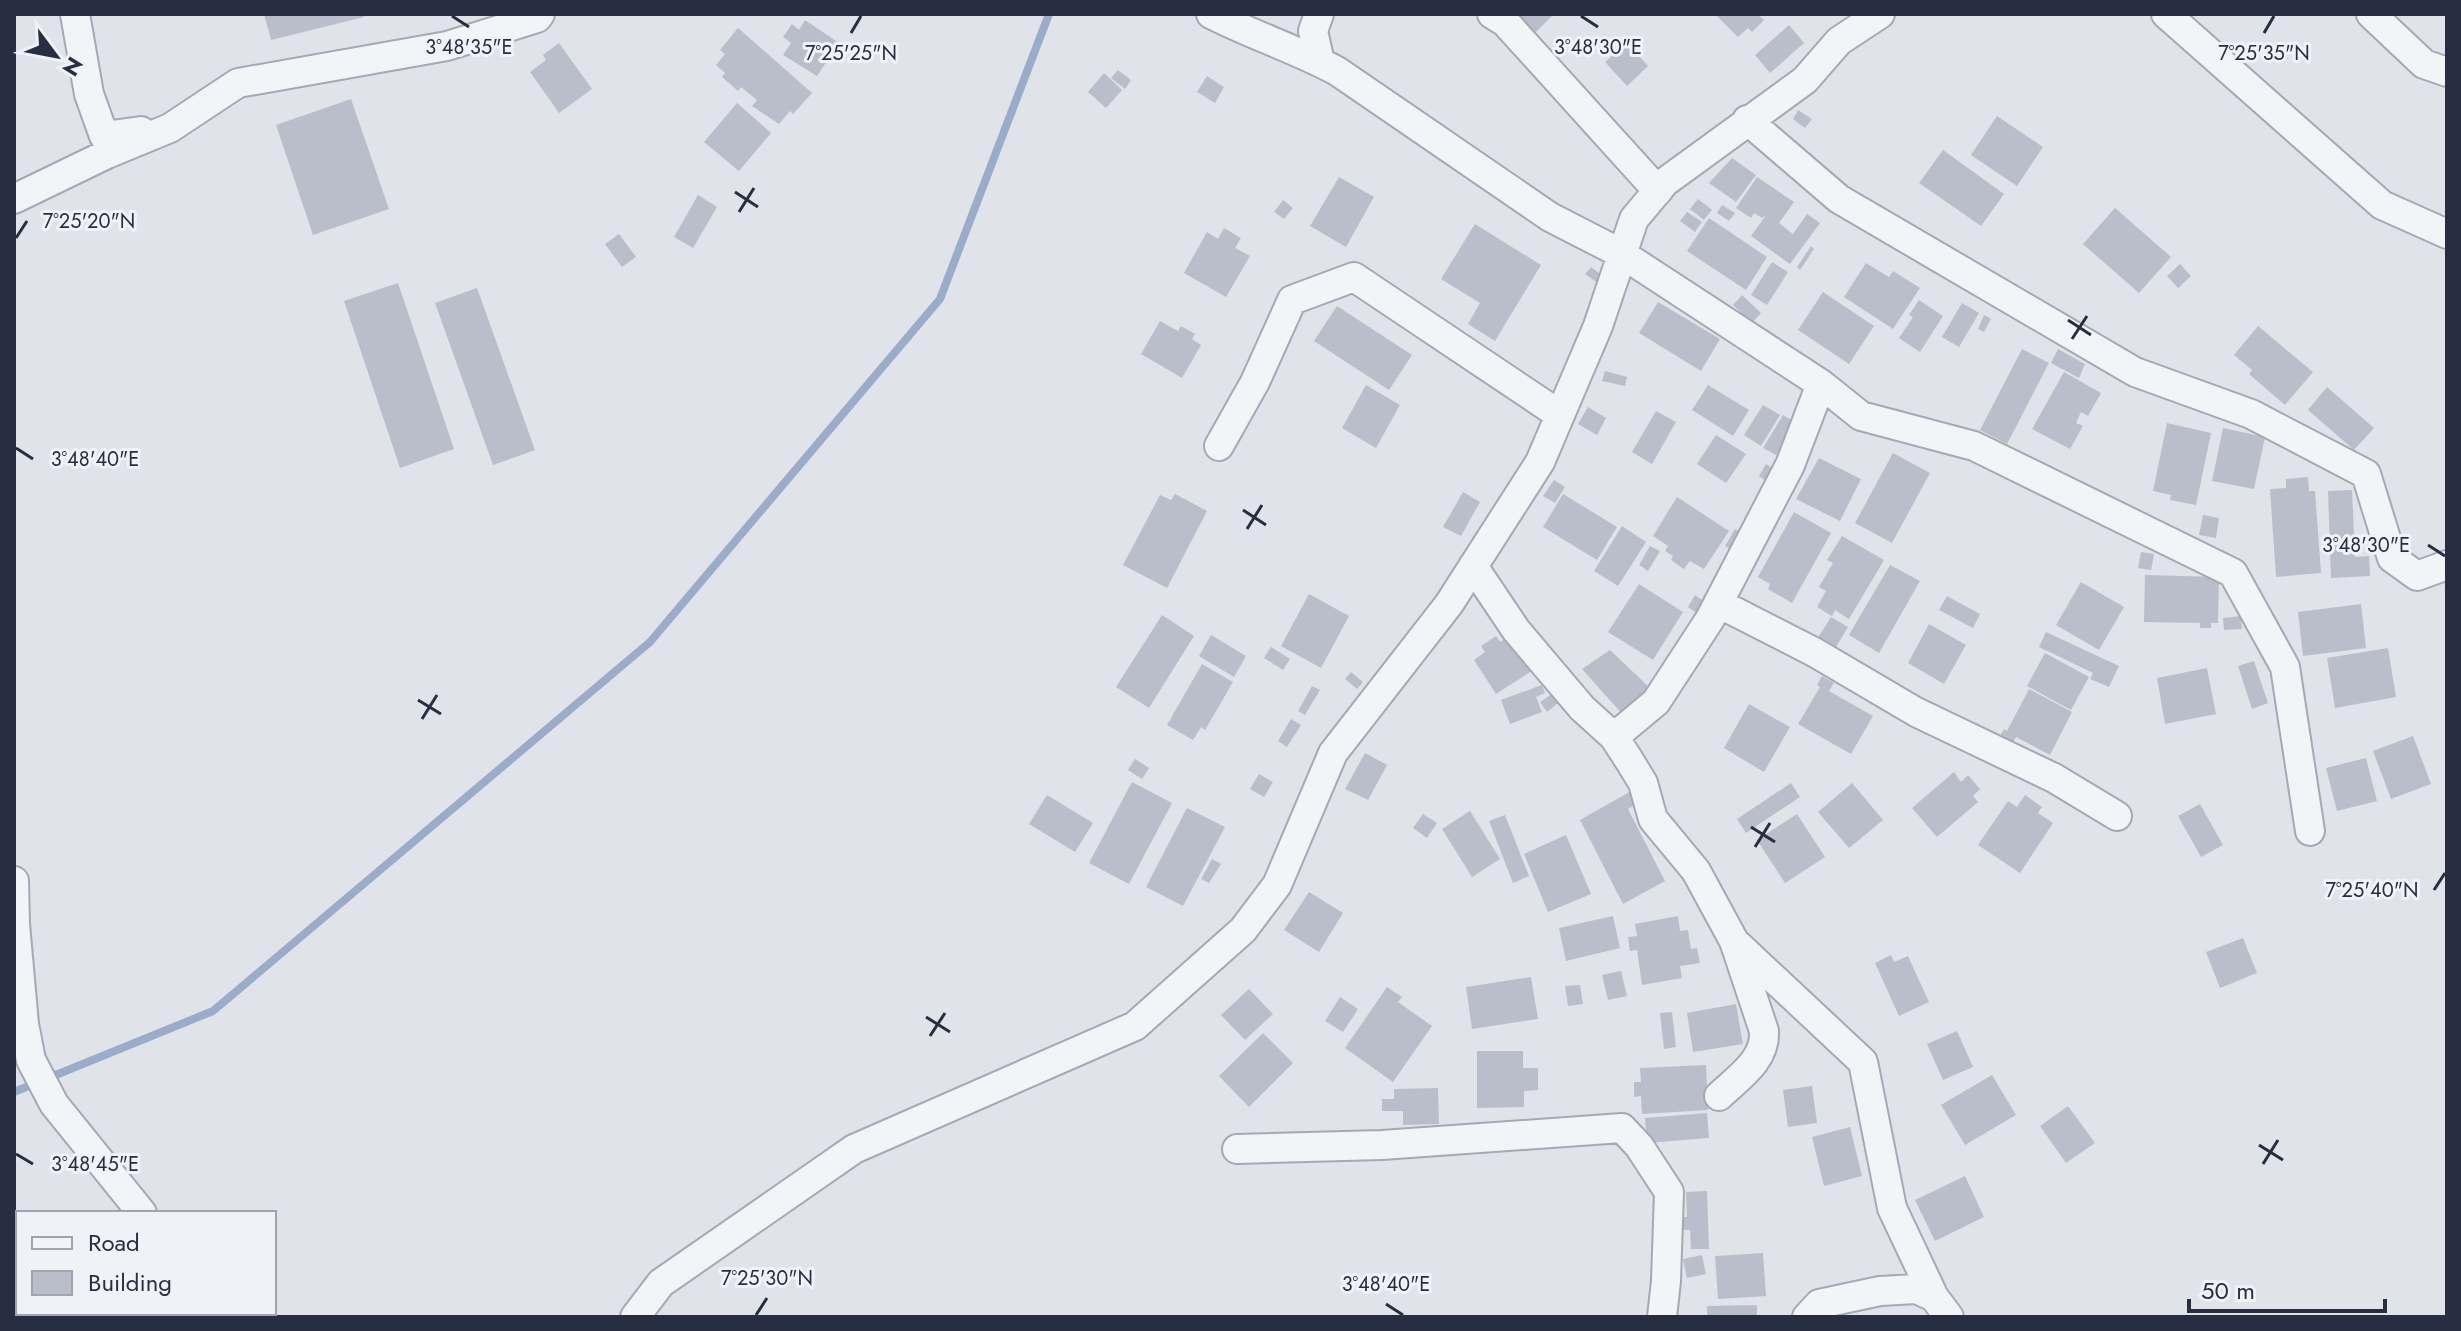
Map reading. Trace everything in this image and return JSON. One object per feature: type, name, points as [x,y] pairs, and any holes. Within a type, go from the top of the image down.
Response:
[{"type":"street","points":[[75,14],[89,94],[104,136],[170,128]]},
{"type":"street","points":[[14,199],[107,154],[170,128],[238,83],[447,46],[537,18],[540,14]]},
{"type":"street","points":[[1211,14],[1254,36],[1320,62],[1550,217],[1622,254],[1821,384],[1861,416],[1974,446],[2233,573],[2285,667],[2310,831]]},
{"type":"street","points":[[1319,14],[1313,31],[1320,62]]},
{"type":"street","points":[[1492,14],[1505,22],[1658,191]]},
{"type":"street","points":[[635,1317],[661,1283],[854,1149],[1135,1026],[1243,930],[1277,885],[1333,753],[1449,604],[1540,462],[1598,326],[1634,219],[1665,182],[1805,80],[1839,41],[1880,14]]},
{"type":"street","points":[[2166,14],[2382,205],[2447,234]]},
{"type":"street","points":[[2371,14],[2424,64],[2447,72]]},
{"type":"street","points":[[1747,120],[1839,199],[2135,372],[2251,414],[2366,474],[2392,558],[2417,576],[2447,565]]},
{"type":"street","points":[[1219,446],[1255,382],[1292,300],[1354,277],[1560,415]]},
{"type":"street","points":[[1614,737],[1656,702],[1718,603],[1790,465],[1821,384]]},
{"type":"street","points":[[1473,566],[1516,630],[1582,708],[1614,737],[1643,783],[1653,819],[1696,871],[1734,941],[1764,1031],[1765,1044],[1760,1056],[1719,1096]]},
{"type":"street","points":[[1718,603],[1814,652],[1916,712],[2054,778],[2117,816]]},
{"type":"street","points":[[14,881],[24,1024],[23,1064],[140,1211]]},
{"type":"street","points":[[1734,941],[1863,1062],[1892,1208],[1941,1307]]},
{"type":"street","points":[[1237,1149],[1382,1145],[1622,1128],[1639,1146],[1669,1192],[1662,1317]]},
{"type":"street","points":[[1807,1317],[1819,1304],[1880,1291],[1916,1289],[1941,1307]]},
{"type":"building","points":[[264,14],[363,14],[364,17],[271,40]]},
{"type":"building","points":[[1514,14],[1554,14],[1534,34]]},
{"type":"building","points":[[1715,14],[1761,14],[1759,16],[1764,20],[1752,32],[1748,28],[1738,37]]},
{"type":"building","points":[[805,20],[839,43],[817,76],[783,55],[791,43],[783,37],[792,24],[799,30]]},
{"type":"building","points":[[1789,25],[1804,43],[1770,73],[1755,55]]},
{"type":"building","points":[[738,28],[812,93],[779,124],[752,106],[757,100],[741,87],[738,91],[722,77],[725,73],[716,65],[725,54],[720,50]]},
{"type":"building","points":[[1627,42],[1648,66],[1627,86],[1605,62]]},
{"type":"building","points":[[559,43],[592,89],[559,113],[530,72],[546,60],[543,55]]},
{"type":"building","points":[[1118,70],[1131,80],[1125,89],[1111,78]]},
{"type":"building","points":[[1104,73],[1122,90],[1106,108],[1088,92]]},
{"type":"building","points":[[1207,76],[1224,87],[1215,103],[1197,92]]},
{"type":"building","points":[[351,99],[389,209],[313,235],[276,125]]},
{"type":"building","points":[[737,103],[771,133],[739,171],[704,142]]},
{"type":"building","points":[[1798,110],[1812,119],[1805,128],[1793,119]]},
{"type":"building","points":[[1997,116],[2043,147],[2017,186],[1971,155]]},
{"type":"building","points":[[1943,150],[2004,194],[1981,226],[1919,183]]},
{"type":"building","points":[[1732,158],[1756,175],[1736,202],[1709,183]]},
{"type":"building","points":[[1339,177],[1374,197],[1346,247],[1310,226]]},
{"type":"building","points":[[1757,177],[1794,202],[1779,223],[1793,234],[1807,214],[1820,223],[1790,264],[1751,236],[1766,215],[1762,218],[1754,213],[1751,218],[1736,208]]},
{"type":"building","points":[[698,195],[717,207],[693,248],[674,237]]},
{"type":"building","points":[[1698,199],[1712,210],[1704,220],[1690,209]]},
{"type":"building","points":[[1283,200],[1293,208],[1284,219],[1274,212]]},
{"type":"building","points":[[1722,205],[1735,213],[1729,221],[1717,213]]},
{"type":"building","points":[[2115,208],[2171,257],[2139,293],[2083,244]]},
{"type":"building","points":[[1687,212],[1702,222],[1695,232],[1680,221]]},
{"type":"building","points":[[1709,218],[1767,257],[1746,290],[1687,251]]},
{"type":"building","points":[[1475,224],[1541,265],[1495,341],[1468,324],[1480,303],[1441,279]]},
{"type":"building","points":[[1224,228],[1241,238],[1235,248],[1250,256],[1226,297],[1184,273],[1207,232],[1218,239]]},
{"type":"building","points":[[619,234],[636,257],[622,267],[605,244]]},
{"type":"building","points":[[1811,246],[1814,249],[1800,270],[1797,267]]},
{"type":"building","points":[[1772,262],[1788,272],[1767,305],[1751,295]]},
{"type":"building","points":[[1866,263],[1889,277],[1893,271],[1920,288],[1893,329],[1844,297]]},
{"type":"building","points":[[2180,264],[2191,276],[2178,288],[2167,276]]},
{"type":"building","points":[[1591,267],[1604,277],[1599,284],[1585,274]]},
{"type":"building","points":[[398,283],[454,449],[400,468],[344,301]]},
{"type":"building","points":[[477,288],[535,450],[493,465],[435,303]]},
{"type":"building","points":[[1823,292],[1874,326],[1849,364],[1798,330]]},
{"type":"building","points":[[1742,295],[1761,313],[1752,323],[1733,305]]},
{"type":"building","points":[[1919,300],[1943,316],[1920,352],[1899,338],[1913,317],[1909,315]]},
{"type":"building","points":[[1658,302],[1720,339],[1701,371],[1639,333]]},
{"type":"building","points":[[1962,303],[1979,313],[1959,347],[1942,337]]},
{"type":"building","points":[[1337,306],[1412,355],[1389,390],[1314,341]]},
{"type":"building","points":[[1984,315],[1991,319],[1984,332],[1978,329]]},
{"type":"building","points":[[1160,321],[1178,331],[1181,326],[1195,334],[1192,339],[1201,345],[1182,378],[1141,354]]},
{"type":"building","points":[[2258,326],[2313,372],[2285,405],[2249,374],[2252,370],[2234,355]]},
{"type":"building","points":[[2022,349],[2049,363],[2007,444],[1980,430]]},
{"type":"building","points":[[2058,349],[2085,364],[2079,378],[2051,363]]},
{"type":"building","points":[[1605,371],[1627,377],[1625,386],[1602,381]]},
{"type":"building","points":[[2064,372],[2101,393],[2088,416],[2081,412],[2076,423],[2083,426],[2070,449],[2032,429]]},
{"type":"building","points":[[1366,385],[1400,405],[1376,448],[1342,428]]},
{"type":"building","points":[[1708,385],[1749,410],[1733,436],[1692,410]]},
{"type":"building","points":[[2327,387],[2374,428],[2354,450],[2308,410]]},
{"type":"building","points":[[1763,405],[1780,415],[1761,446],[1744,435]]},
{"type":"building","points":[[1588,407],[1606,418],[1597,435],[1578,424]]},
{"type":"building","points":[[1656,411],[1676,422],[1652,464],[1632,452]]},
{"type":"building","points":[[1783,415],[1796,423],[1776,455],[1763,448]]},
{"type":"building","points":[[2167,423],[2211,433],[2196,505],[2170,500],[2171,495],[2153,491]]},
{"type":"building","points":[[2223,428],[2265,437],[2254,489],[2212,481]]},
{"type":"building","points":[[1716,435],[1746,454],[1726,483],[1697,464]]},
{"type":"building","points":[[1893,453],[1930,473],[1892,543],[1855,523]]},
{"type":"building","points":[[1819,458],[1861,479],[1840,521],[1796,499]]},
{"type":"building","points":[[1766,464],[1778,472],[1770,484],[1759,476]]},
{"type":"building","points":[[2308,477],[2309,491],[2315,491],[2321,573],[2276,577],[2270,489],[2286,488],[2286,479]]},
{"type":"building","points":[[1554,480],[1565,487],[1555,503],[1543,496]]},
{"type":"building","points":[[2352,490],[2355,557],[2369,556],[2370,576],[2331,578],[2328,491]]},
{"type":"building","points":[[1463,492],[1480,502],[1461,536],[1443,527]]},
{"type":"building","points":[[1175,494],[1207,511],[1167,588],[1123,565],[1160,495],[1171,500]]},
{"type":"building","points":[[1563,494],[1617,527],[1597,560],[1543,527]]},
{"type":"building","points":[[1677,497],[1729,531],[1704,569],[1690,561],[1684,569],[1671,560],[1673,556],[1665,551],[1668,546],[1653,536]]},
{"type":"building","points":[[1794,512],[1831,533],[1792,603],[1768,589],[1770,584],[1758,577]]},
{"type":"building","points":[[2203,515],[2219,518],[2216,538],[2199,535]]},
{"type":"building","points":[[1622,526],[1646,542],[1618,586],[1594,571]]},
{"type":"building","points":[[1735,529],[1746,536],[1736,552],[1725,546]]},
{"type":"building","points":[[1842,536],[1884,560],[1849,619],[1835,610],[1832,616],[1817,607],[1826,591],[1819,587],[1833,563],[1827,560]]},
{"type":"building","points":[[1650,546],[1660,551],[1648,571],[1639,565]]},
{"type":"building","points":[[2141,552],[2154,554],[2151,570],[2138,568]]},
{"type":"building","points":[[1890,565],[1920,581],[1879,653],[1849,635]]},
{"type":"building","points":[[2145,575],[2219,577],[2218,623],[2211,623],[2211,628],[2200,628],[2200,623],[2144,622]]},
{"type":"building","points":[[2081,582],[2124,607],[2099,650],[2056,625]]},
{"type":"building","points":[[1639,584],[1683,612],[1653,660],[1608,632]]},
{"type":"building","points":[[1309,594],[1349,616],[1321,668],[1281,646]]},
{"type":"building","points":[[1695,595],[1705,602],[1698,614],[1688,607]]},
{"type":"building","points":[[1947,596],[1980,614],[1973,628],[1939,610]]},
{"type":"building","points":[[2361,604],[2366,648],[2303,656],[2298,612]]},
{"type":"building","points":[[1162,615],[1194,636],[1149,708],[1116,687]]},
{"type":"building","points":[[2241,616],[2242,629],[2224,630],[2223,618]]},
{"type":"building","points":[[1831,617],[1848,627],[1833,652],[1816,641]]},
{"type":"building","points":[[1929,624],[1966,645],[1944,684],[1908,663]]},
{"type":"building","points":[[2046,632],[2119,666],[2109,687],[2090,679],[2093,673],[2039,647]]},
{"type":"building","points":[[1211,635],[1246,656],[1234,677],[1199,656]]},
{"type":"building","points":[[1512,635],[1535,669],[1496,694],[1474,660],[1485,652],[1481,646],[1496,636],[1500,642]]},
{"type":"building","points":[[1271,647],[1290,659],[1283,670],[1264,658]]},
{"type":"building","points":[[2388,648],[2396,697],[2335,708],[2327,658]]},
{"type":"building","points":[[1610,650],[1650,688],[1624,716],[1582,669]]},
{"type":"building","points":[[2045,653],[2089,677],[2071,710],[2027,686]]},
{"type":"building","points":[[2254,661],[2268,703],[2252,709],[2238,666]]},
{"type":"building","points":[[1202,664],[1233,682],[1205,730],[1201,727],[1193,740],[1167,725]]},
{"type":"building","points":[[2207,668],[2216,714],[2165,724],[2157,678]]},
{"type":"building","points":[[1351,672],[1363,682],[1357,689],[1345,679]]},
{"type":"building","points":[[1822,676],[1834,683],[1829,691],[1873,716],[1851,754],[1798,724],[1820,687],[1817,685]]},
{"type":"building","points":[[1542,685],[1545,693],[1536,697],[1542,712],[1510,724],[1501,700]]},
{"type":"building","points":[[1312,686],[1320,690],[1305,715],[1298,711]]},
{"type":"building","points":[[2029,689],[2072,712],[2050,755],[2016,737],[2009,750],[1996,743],[2004,729],[2007,731]]},
{"type":"building","points":[[1552,694],[1558,703],[1547,712],[1540,702]]},
{"type":"building","points":[[1749,704],[1790,727],[1764,772],[1724,748]]},
{"type":"building","points":[[1291,719],[1301,725],[1287,747],[1278,741]]},
{"type":"building","points":[[2413,736],[2431,784],[2391,799],[2373,751]]},
{"type":"building","points":[[1365,753],[1387,765],[1368,800],[1345,789]]},
{"type":"building","points":[[2366,758],[2377,801],[2337,811],[2326,768]]},
{"type":"building","points":[[1135,759],[1149,768],[1142,779],[1128,770]]},
{"type":"building","points":[[1954,772],[1961,782],[1968,775],[1980,789],[1973,796],[1978,802],[1937,837],[1912,808]]},
{"type":"building","points":[[1259,774],[1273,782],[1264,797],[1250,789]]},
{"type":"building","points":[[1132,782],[1172,803],[1129,884],[1089,863]]},
{"type":"building","points":[[1791,783],[1800,797],[1746,833],[1737,819]]},
{"type":"building","points":[[1852,783],[1883,820],[1849,848],[1818,812]]},
{"type":"building","points":[[1633,790],[1640,802],[1628,809],[1665,881],[1623,904],[1580,820]]},
{"type":"building","points":[[1047,795],[1093,823],[1075,852],[1029,824]]},
{"type":"building","points":[[2025,795],[2042,807],[2038,813],[2053,823],[2020,873],[1978,845],[2008,801],[2017,807]]},
{"type":"building","points":[[2200,804],[2223,845],[2201,857],[2178,816]]},
{"type":"building","points":[[1187,808],[1225,827],[1183,906],[1146,887]]},
{"type":"building","points":[[1470,811],[1500,859],[1472,877],[1442,829]]},
{"type":"building","points":[[1423,814],[1437,823],[1427,838],[1413,828]]},
{"type":"building","points":[[1797,814],[1825,857],[1785,883],[1757,840]]},
{"type":"building","points":[[1505,815],[1529,876],[1513,883],[1489,821]]},
{"type":"building","points":[[1566,835],[1591,894],[1548,912],[1524,854]]},
{"type":"building","points":[[1212,859],[1221,864],[1209,883],[1201,879]]},
{"type":"building","points":[[1309,892],[1343,913],[1319,952],[1284,930]]},
{"type":"building","points":[[1613,916],[1620,948],[1566,961],[1559,928]]},
{"type":"building","points":[[1678,916],[1680,931],[1688,930],[1691,949],[1697,948],[1700,963],[1680,966],[1682,978],[1642,985],[1637,950],[1630,951],[1628,937],[1637,936],[1635,924]]},
{"type":"building","points":[[2243,938],[2257,973],[2220,988],[2206,952]]},
{"type":"building","points":[[1891,955],[1894,962],[1908,956],[1929,1002],[1899,1016],[1875,963]]},
{"type":"building","points":[[1621,971],[1627,996],[1608,1000],[1602,975]]},
{"type":"building","points":[[1531,977],[1538,1019],[1472,1029],[1466,987]]},
{"type":"building","points":[[1580,985],[1583,1004],[1568,1006],[1565,986]]},
{"type":"building","points":[[1387,987],[1402,997],[1398,1002],[1432,1026],[1393,1082],[1345,1048]]},
{"type":"building","points":[[1249,989],[1273,1014],[1245,1040],[1221,1015]]},
{"type":"building","points":[[1340,997],[1358,1009],[1343,1032],[1325,1021]]},
{"type":"building","points":[[1736,1004],[1743,1044],[1693,1052],[1687,1013]]},
{"type":"building","points":[[1672,1012],[1676,1047],[1664,1049],[1660,1013]]},
{"type":"building","points":[[1957,1031],[1973,1067],[1943,1080],[1927,1044]]},
{"type":"building","points":[[1263,1033],[1293,1063],[1249,1107],[1219,1076]]},
{"type":"building","points":[[1477,1051],[1523,1051],[1523,1068],[1538,1068],[1538,1090],[1524,1091],[1524,1107],[1477,1108]]},
{"type":"building","points":[[1706,1065],[1708,1110],[1642,1114],[1641,1096],[1634,1097],[1634,1082],[1641,1082],[1640,1068]]},
{"type":"building","points":[[1992,1075],[2016,1115],[1965,1145],[1941,1105]]},
{"type":"building","points":[[1812,1086],[1817,1123],[1788,1127],[1783,1090]]},
{"type":"building","points":[[1438,1088],[1439,1124],[1403,1125],[1403,1111],[1382,1111],[1382,1099],[1394,1099],[1394,1089]]},
{"type":"building","points":[[2068,1106],[2095,1143],[2066,1163],[2040,1126]]},
{"type":"building","points":[[1707,1113],[1709,1138],[1647,1143],[1645,1118]]},
{"type":"building","points":[[1850,1127],[1862,1176],[1824,1186],[1812,1137]]},
{"type":"building","points":[[1965,1176],[1984,1217],[1935,1241],[1915,1200]]},
{"type":"building","points":[[1707,1191],[1709,1249],[1691,1249],[1690,1230],[1682,1230],[1681,1217],[1687,1217],[1686,1192]]},
{"type":"building","points":[[1763,1253],[1766,1296],[1718,1299],[1715,1256]]},
{"type":"building","points":[[1702,1255],[1706,1274],[1687,1278],[1683,1259]]},
{"type":"building","points":[[1757,1305],[1757,1317],[1707,1317],[1707,1306]]},
{"type":"waterway","points":[[14,1092],[213,1011],[650,642],[940,299],[1049,14]]}]
